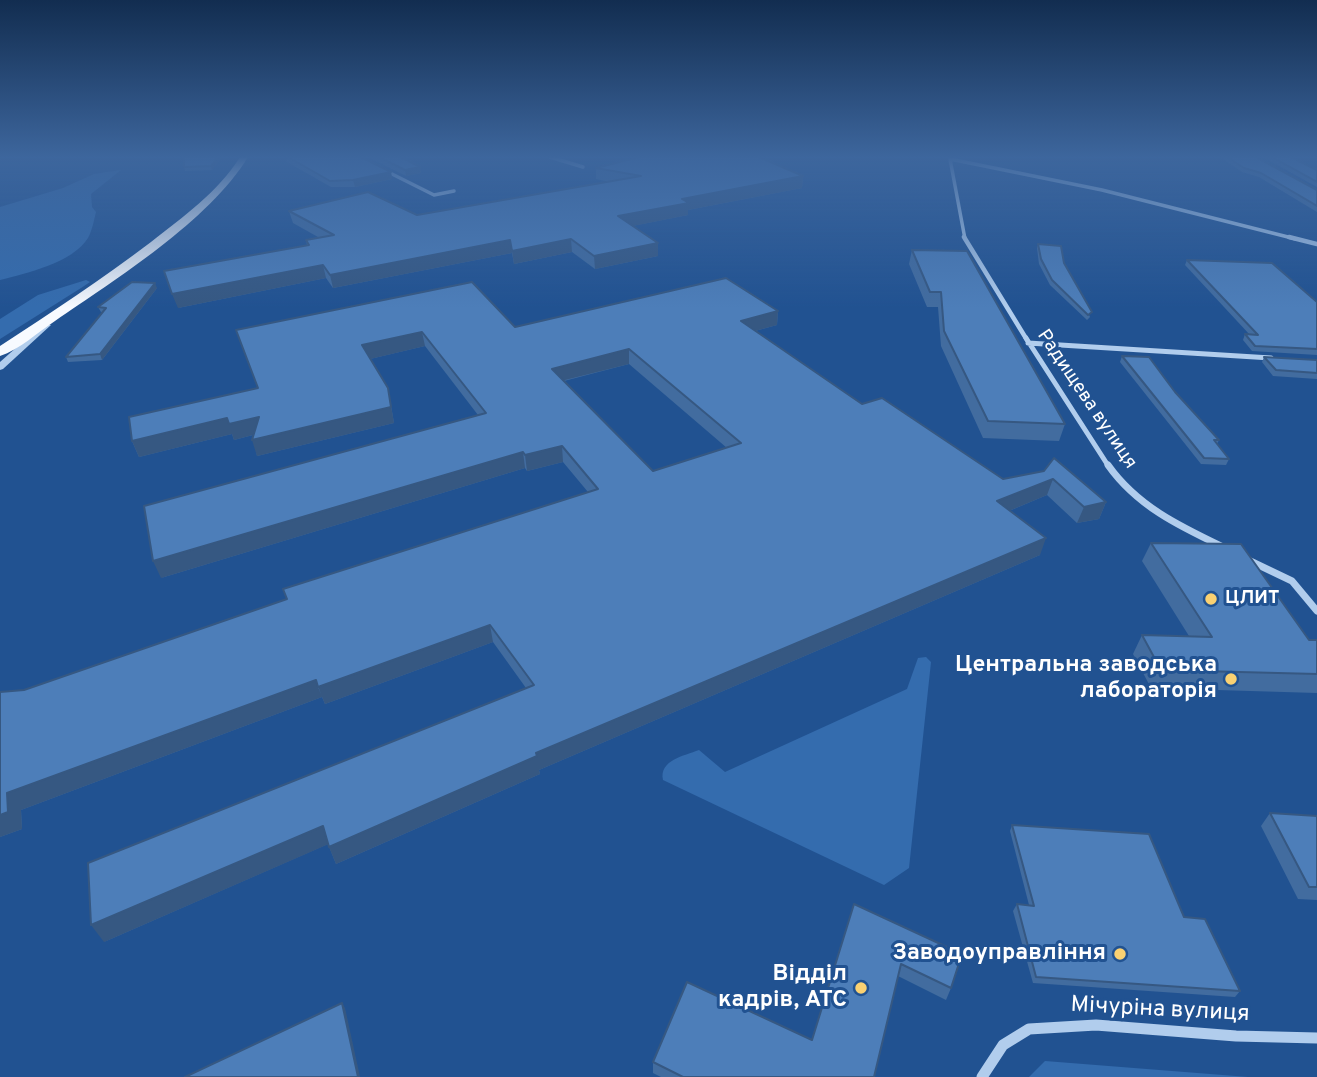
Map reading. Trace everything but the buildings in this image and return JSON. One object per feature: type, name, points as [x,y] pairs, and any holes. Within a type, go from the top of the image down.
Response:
[{"type":"main road","points":[[0,352],[61,313],[199,207]]},
{"type":"street","name":"Радищева вулиця","points":[[958,207],[962,233],[1049,379],[1119,481],[1161,517],[1292,581],[1317,611]]},
{"type":"street","points":[[1171,207],[1317,244]]},
{"type":"street","points":[[0,367],[61,313]]},
{"type":"street","points":[[1028,343],[1276,358]]},
{"type":"street","points":[[1306,596],[1317,598]]},
{"type":"street","name":"Мічуріна вулиця","points":[[982,1077],[1003,1045],[1028,1029],[1096,1025],[1236,1036],[1317,1038]]},
{"type":"shaded area","points":[[0,207],[92,207],[96,212],[88,238],[81,247],[48,266],[0,280]]},
{"type":"shaded area","points":[[86,280],[90,282],[0,339],[0,319],[38,295]]},
{"type":"shaded area","points":[[926,657],[931,662],[909,868],[884,885],[663,780],[663,773],[669,763],[686,754],[699,750],[725,772],[907,689],[918,658]]},
{"type":"shaded area","points":[[1045,1061],[1248,1077],[1029,1077]]},
{"type":"place","name":"ЦЛИТ","points":[[1211,599]]},
{"type":"place","name":"Центральна заводська лабораторія","points":[[1231,679]]},
{"type":"place","name":"Заводоуправління","points":[[1120,954]]},
{"type":"place","name":"Відділ кадрів, АТС","points":[[861,988]]}]
